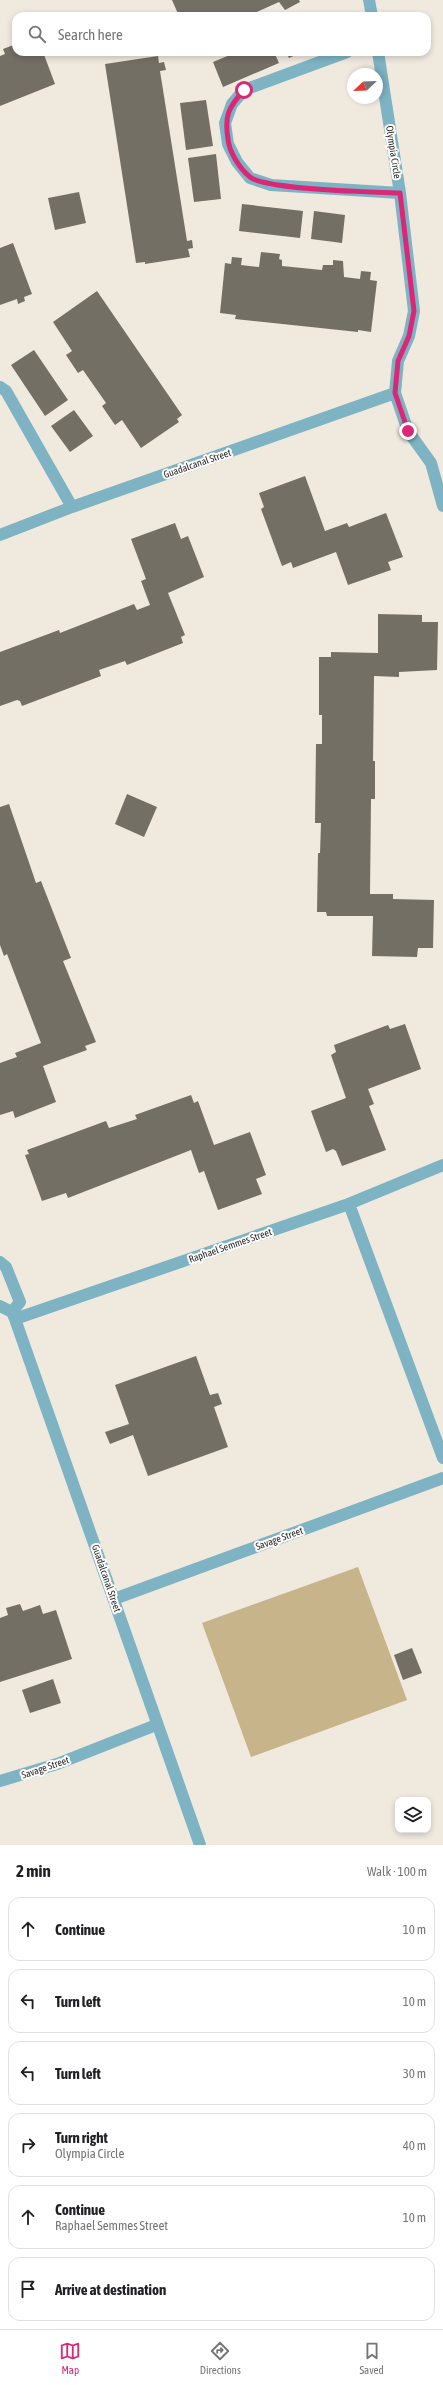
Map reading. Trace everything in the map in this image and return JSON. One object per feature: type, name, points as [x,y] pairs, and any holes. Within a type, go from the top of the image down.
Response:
[{"type":"street","points":[[369,0],[371,12]]},
{"type":"street","points":[[337,56],[244,90],[232,104],[225,122],[228,144],[237,162],[250,178],[271,185],[400,193]]},
{"type":"street","name":"Olympia Circle","points":[[379,56],[400,193],[414,311],[409,336],[398,361],[395,393]]},
{"type":"street","points":[[0,387],[6,391],[72,507]]},
{"type":"street","points":[[395,393],[408,431],[431,463],[443,506]]},
{"type":"street","name":"Guadalcanal Street","points":[[0,535],[72,507],[395,393]]},
{"type":"street","name":"Raphael Semmes Street","points":[[13,1316],[349,1204],[443,1165]]},
{"type":"street","points":[[349,1204],[443,1458]]},
{"type":"street","points":[[0,1262],[6,1267],[20,1302],[13,1316],[0,1306]]},
{"type":"street","name":"Guadalcanal Street","points":[[13,1316],[114,1599],[156,1725],[200,1845]]},
{"type":"street","name":"Savage Street","points":[[114,1599],[443,1478]]},
{"type":"street","name":"Savage Street","points":[[0,1781],[57,1764],[156,1725]]},
{"type":"shaded area","points":[[358,1567],[407,1700],[251,1757],[202,1623]]},
{"type":"building","points":[[172,0],[299,0],[300,2],[285,10],[279,2],[257,12],[177,12]]},
{"type":"building","points":[[12,46],[12,56],[44,56],[55,84],[0,106],[0,56],[5,54],[3,49]]},
{"type":"building","points":[[158,56],[159,63],[164,62],[166,70],[160,71],[187,241],[192,240],[193,248],[188,249],[190,257],[145,264],[145,262],[136,263],[105,64]]},
{"type":"building","points":[[227,56],[276,56],[279,63],[223,87],[213,62]]},
{"type":"building","points":[[206,100],[213,146],[186,150],[180,103]]},
{"type":"building","points":[[216,154],[221,199],[194,202],[188,158]]},
{"type":"building","points":[[79,192],[86,223],[55,230],[48,198]]},
{"type":"building","points":[[242,204],[303,211],[300,238],[239,231]]},
{"type":"building","points":[[314,211],[345,215],[342,243],[311,239]]},
{"type":"building","points":[[13,243],[32,294],[24,297],[25,301],[18,304],[17,299],[0,305],[0,248]]},
{"type":"building","points":[[261,252],[280,254],[279,259],[282,260],[282,266],[322,270],[323,265],[333,265],[333,260],[343,261],[344,277],[360,279],[361,271],[371,272],[370,280],[377,281],[371,332],[358,330],[358,332],[235,319],[236,315],[220,313],[225,263],[231,264],[232,257],[242,258],[241,265],[259,267]]},
{"type":"building","points":[[97,291],[182,415],[177,419],[179,422],[141,448],[122,420],[115,425],[102,406],[106,403],[83,370],[78,373],[66,355],[72,351],[53,322]]},
{"type":"building","points":[[34,350],[68,400],[45,416],[11,365]]},
{"type":"building","points":[[74,410],[93,436],[70,452],[51,426]]},
{"type":"building","points":[[305,476],[325,531],[347,523],[349,527],[386,513],[403,557],[388,562],[391,570],[348,585],[336,552],[293,568],[291,562],[282,566],[261,509],[264,507],[259,493]]},
{"type":"building","points":[[175,523],[181,539],[188,536],[204,577],[168,593],[185,635],[181,637],[183,643],[127,665],[125,661],[99,670],[101,676],[22,706],[20,701],[17,700],[0,706],[0,652],[59,630],[60,633],[134,604],[137,610],[150,605],[141,581],[146,579],[131,539]]},
{"type":"building","points":[[378,614],[422,615],[422,622],[438,622],[437,670],[399,672],[399,677],[374,676],[373,761],[375,761],[375,799],[371,799],[370,894],[393,894],[393,899],[434,900],[433,948],[418,948],[417,957],[372,956],[373,916],[327,916],[326,912],[317,912],[318,853],[320,853],[321,823],[315,823],[316,744],[322,744],[322,715],[319,715],[319,657],[331,657],[331,652],[378,653]]},
{"type":"building","points":[[127,794],[157,807],[144,837],[115,824]]},
{"type":"building","points":[[9,804],[36,883],[41,881],[71,958],[63,961],[96,1042],[85,1046],[87,1050],[43,1066],[56,1102],[15,1118],[13,1111],[0,1115],[0,1063],[17,1057],[15,1053],[41,1043],[7,954],[4,956],[0,945],[0,807]]},
{"type":"building","points":[[405,1024],[421,1069],[368,1089],[374,1104],[369,1106],[386,1150],[342,1166],[336,1151],[333,1149],[326,1152],[311,1111],[346,1098],[331,1055],[336,1052],[334,1045],[388,1025],[390,1029]]},
{"type":"building","points":[[191,1095],[194,1103],[198,1101],[214,1145],[250,1132],[266,1175],[256,1179],[262,1194],[218,1210],[204,1171],[199,1173],[191,1150],[68,1198],[66,1193],[42,1201],[25,1155],[29,1154],[27,1150],[106,1121],[109,1128],[137,1119],[135,1115]]},
{"type":"building","points":[[196,1356],[210,1395],[218,1393],[222,1404],[214,1407],[228,1447],[148,1476],[133,1435],[110,1444],[105,1432],[129,1424],[115,1385]]},
{"type":"building","points":[[20,1604],[23,1611],[40,1605],[43,1614],[56,1610],[72,1659],[0,1682],[0,1618],[8,1615],[6,1608]]},
{"type":"building","points":[[412,1648],[422,1673],[403,1680],[394,1655]]},
{"type":"building","points":[[53,1679],[61,1703],[30,1713],[22,1690]]},
{"type":"route","points":[[244,90],[232,104],[225,122],[228,144],[237,162],[250,178],[271,185],[400,193],[414,311],[409,336],[398,361],[395,393],[408,431]]}]
